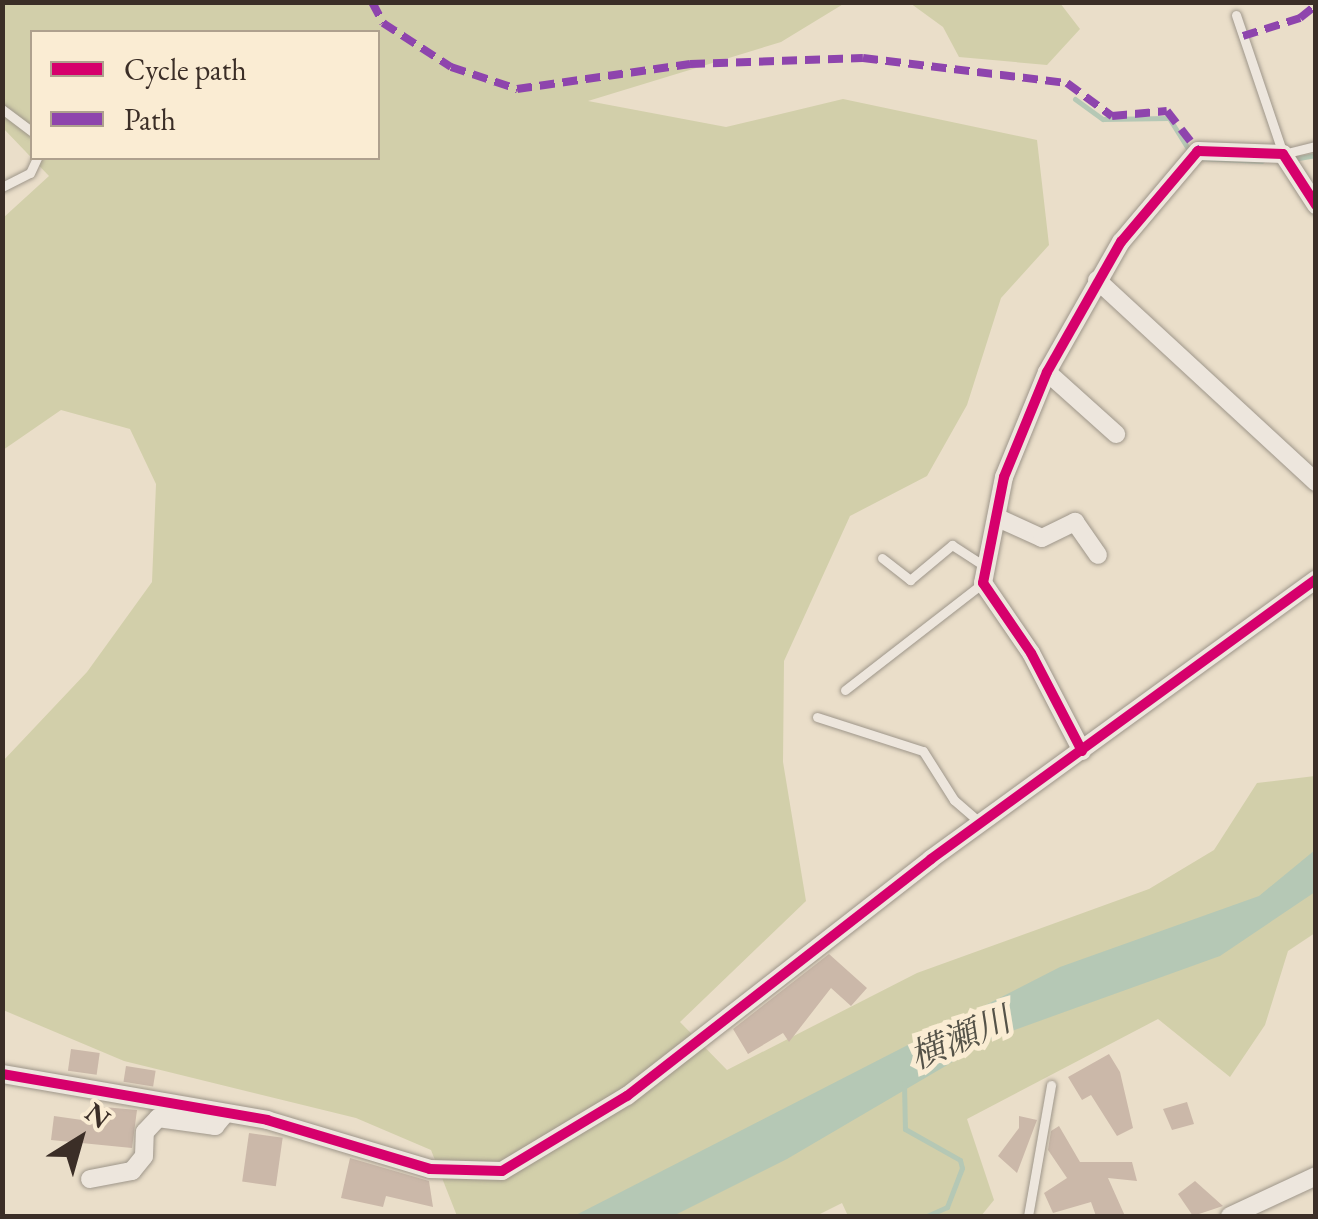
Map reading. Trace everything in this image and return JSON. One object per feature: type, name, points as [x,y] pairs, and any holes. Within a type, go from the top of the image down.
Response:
[{"type":"street","points":[[1082,751],[1068,717],[984,575],[1004,478],[1047,372],[1097,280],[1198,152],[1282,154],[1316,205]]},
{"type":"street","points":[[1097,280],[1316,482]]},
{"type":"street","points":[[1047,372],[1116,434]]},
{"type":"street","points":[[998,518],[1042,538],[1075,522],[1098,555]]},
{"type":"street","points":[[2,1074],[344,1140],[430,1169],[502,1171],[616,1104],[980,823],[1316,578]]},
{"type":"street","points":[[90,1179],[132,1171],[144,1156],[146,1132],[158,1118],[215,1126],[224,1114]]},
{"type":"street","points":[[1230,1216],[1316,1176]]},
{"type":"lane","points":[[1236,15],[1282,154],[1316,146]]},
{"type":"lane","points":[[2,109],[30,130]]},
{"type":"lane","points":[[2,187],[30,174],[35,160]]},
{"type":"lane","points":[[845,690],[984,575],[952,544],[910,580],[882,558]]},
{"type":"lane","points":[[817,716],[923,751],[954,800],[980,823]]},
{"type":"lane","points":[[1028,1216],[1050,1086]]},
{"type":"shaded area","points":[[3,3],[845,3],[781,42],[588,101],[726,127],[843,99],[1037,140],[1049,245],[1001,298],[967,405],[927,476],[850,516],[784,661],[783,762],[806,901],[680,1022],[727,1070],[917,973],[1149,889],[1214,850],[1257,783],[1315,776],[1315,933],[1288,951],[1265,1025],[1230,1077],[1158,1019],[967,1119],[994,1200],[981,1216],[848,1216],[842,1203],[816,1216],[457,1216],[431,1150],[356,1118],[124,1061],[3,1010],[2,762],[87,672],[152,582],[156,484],[130,429],[61,410],[3,450],[3,218],[49,176],[34,160],[380,160],[380,30],[30,30],[30,156],[3,128]]},
{"type":"shaded area","points":[[910,3],[1060,3],[1080,29],[1047,65],[959,57],[943,27]]},
{"type":"water","name":"横瀬川","points":[[1315,850],[1315,892],[1220,956],[995,1037],[787,1159],[673,1216],[574,1216],[1060,967],[1259,896]]},
{"type":"building","points":[[829,954],[867,988],[851,1006],[831,988],[789,1042],[783,1033],[748,1054],[733,1029]]},
{"type":"building","points":[[71,1049],[100,1053],[97,1075],[68,1071]]},
{"type":"building","points":[[1109,1054],[1120,1072],[1133,1128],[1117,1136],[1091,1095],[1082,1100],[1068,1077]]},
{"type":"building","points":[[126,1066],[156,1071],[153,1086],[123,1082]]},
{"type":"building","points":[[1187,1102],[1194,1124],[1172,1130],[1163,1109]]},
{"type":"building","points":[[104,1107],[137,1110],[132,1148],[51,1140],[54,1116],[103,1123]]},
{"type":"building","points":[[1019,1116],[1037,1120],[1017,1173],[998,1156],[1019,1128]]},
{"type":"building","points":[[1059,1126],[1080,1162],[1132,1162],[1137,1181],[1108,1178],[1125,1216],[1096,1216],[1091,1202],[1053,1213],[1044,1193],[1067,1178],[1048,1150],[1051,1131]]},
{"type":"building","points":[[249,1133],[283,1138],[276,1186],[242,1182]]},
{"type":"building","points":[[350,1158],[429,1181],[433,1207],[386,1196],[383,1207],[341,1198]]},
{"type":"building","points":[[1195,1181],[1223,1206],[1193,1216],[1178,1194]]},
{"type":"waterway","points":[[1075,99],[1103,119],[1169,118],[1190,152]]},
{"type":"waterway","points":[[1293,159],[1316,155]]},
{"type":"waterway","points":[[1199,158],[1262,161]]},
{"type":"waterway","name":"横瀬川","points":[[904,1083],[905,1129],[960,1160],[962,1168],[947,1207],[927,1216]]},
{"type":"marked path","points":[[372,2],[383,23],[451,67],[517,89],[690,64],[863,58],[1067,83],[1112,116],[1167,111],[1198,151]]},
{"type":"marked path","points":[[1243,36],[1300,18],[1316,5]]},
{"type":"cycle path","points":[[1082,751],[1031,653],[983,583],[1004,477],[1047,372],[1121,242],[1198,151],[1283,154],[1316,205]]},
{"type":"cycle path","points":[[2,1074],[267,1120],[430,1169],[502,1171],[627,1096],[931,859],[1316,579]]}]
